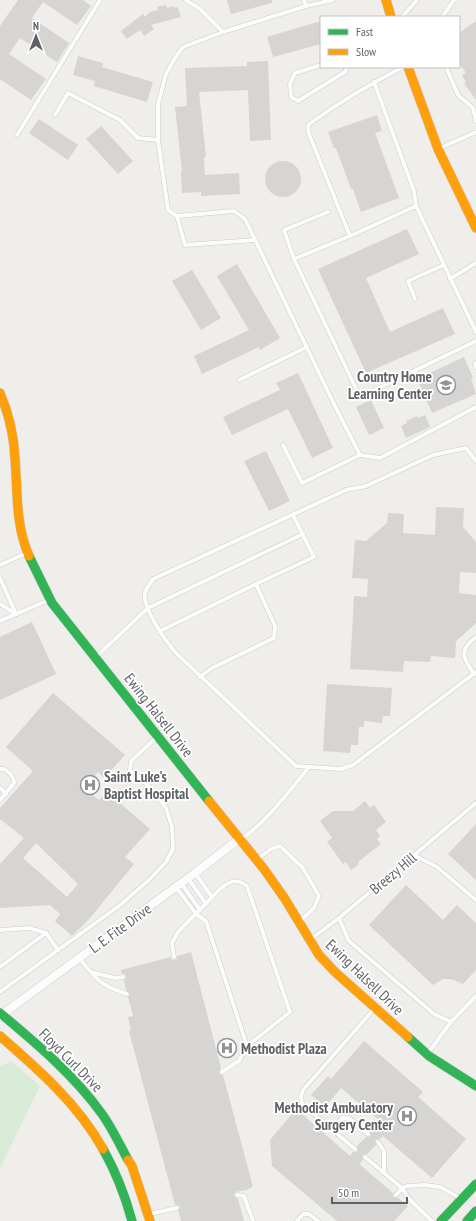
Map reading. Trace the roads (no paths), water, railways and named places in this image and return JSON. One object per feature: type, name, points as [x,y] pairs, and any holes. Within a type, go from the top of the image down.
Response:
[{"type":"street","points":[[386,0],[391,16]]},
{"type":"street","points":[[408,68],[438,148],[467,212],[476,228]]},
{"type":"street","name":"Ewing Halsell Drive","points":[[0,394],[13,433],[18,517],[22,535],[36,572],[50,599],[257,860],[285,899],[319,955],[335,972],[427,1055],[476,1086]]},
{"type":"street","name":"L. E. Fite Drive","points":[[1,1014],[182,883],[239,839]]},
{"type":"street","name":"Floyd Curl Drive","points":[[1,1014],[48,1053],[76,1081],[93,1101],[103,1115],[132,1166],[149,1218]]},
{"type":"street","name":"Floyd Curl Drive","points":[[0,1036],[34,1065],[87,1123],[116,1173],[129,1207],[132,1221]]},
{"type":"street","points":[[78,1112],[93,1101]]},
{"type":"street","points":[[441,1221],[476,1184]]},
{"type":"street","points":[[466,1221],[476,1211]]},
{"type":"lane","points":[[17,135],[100,0]]},
{"type":"lane","points":[[186,0],[200,9],[223,32]]},
{"type":"lane","points":[[304,0],[306,6]]},
{"type":"lane","points":[[333,0],[306,6],[223,32],[183,48],[175,58],[166,74],[158,104],[158,140],[168,210],[177,216],[234,211],[245,219],[360,455]]},
{"type":"lane","points":[[403,16],[417,0]]},
{"type":"lane","points":[[443,16],[454,0]]},
{"type":"lane","points":[[320,65],[295,73],[290,84],[292,97],[298,101],[345,72],[347,68]]},
{"type":"lane","points":[[350,236],[309,134],[308,125],[328,110],[374,82],[401,68]]},
{"type":"lane","points":[[446,68],[458,95],[473,108],[476,121]]},
{"type":"lane","points":[[374,82],[414,191],[416,206],[476,332]]},
{"type":"lane","points":[[55,114],[68,93],[120,120],[138,138],[158,140]]},
{"type":"lane","points":[[438,148],[476,132]]},
{"type":"lane","points":[[294,259],[350,236],[416,206]]},
{"type":"lane","points":[[328,212],[284,230],[294,259],[360,397],[476,341]]},
{"type":"lane","points":[[177,216],[185,245],[255,240]]},
{"type":"lane","points":[[450,279],[476,263]]},
{"type":"lane","points":[[415,298],[408,280],[444,265]]},
{"type":"lane","points":[[239,380],[307,347]]},
{"type":"lane","points":[[283,445],[302,483],[360,455],[380,458],[476,407]]},
{"type":"lane","points":[[476,461],[466,448],[433,455],[366,486],[346,490],[153,579],[145,593],[148,608],[166,642],[180,658],[296,766],[341,768],[353,765],[475,673],[465,660],[464,654],[467,644],[476,637]]},
{"type":"lane","points":[[160,631],[314,557],[293,515]]},
{"type":"lane","points":[[95,657],[148,608],[303,534]]},
{"type":"lane","points":[[0,565],[28,553]]},
{"type":"lane","points":[[0,578],[16,614]]},
{"type":"lane","points":[[200,677],[212,668],[274,638],[275,626],[256,584]]},
{"type":"lane","points":[[0,621],[50,599]]},
{"type":"lane","points":[[0,604],[16,614]]},
{"type":"lane","points":[[0,992],[119,906],[149,880],[166,862],[173,849],[172,827],[166,808],[150,787],[130,770],[131,761],[158,736]]},
{"type":"lane","points":[[239,839],[249,834],[267,816],[309,767]]},
{"type":"lane","points":[[0,769],[4,769],[9,772],[14,779],[14,783],[1,799]]},
{"type":"lane","points":[[0,788],[6,794]]},
{"type":"lane","name":"Breezy Hill","points":[[309,940],[339,918],[476,804]]},
{"type":"lane","points":[[257,860],[271,849],[280,846],[303,868],[319,896],[314,908],[298,922]]},
{"type":"lane","points":[[414,855],[437,867],[476,900]]},
{"type":"lane","points":[[195,873],[212,897]]},
{"type":"lane","points":[[174,956],[172,943],[178,932],[228,882],[235,880],[242,881],[247,886],[290,1012],[247,1046],[239,1061],[222,1072]]},
{"type":"lane","points":[[182,883],[206,904]]},
{"type":"lane","points":[[182,883],[200,910]]},
{"type":"lane","points":[[182,883],[196,914],[206,921],[247,1046]]},
{"type":"lane","points":[[339,918],[349,941],[434,1014],[451,1022]]},
{"type":"lane","points":[[0,930],[29,928],[46,933],[58,950]]},
{"type":"lane","points":[[0,967],[46,933]]},
{"type":"lane","points":[[79,958],[98,980],[114,990],[127,994]]},
{"type":"lane","points":[[90,972],[115,978],[123,977]]},
{"type":"lane","points":[[427,1055],[451,1022],[476,996]]},
{"type":"lane","points":[[355,1149],[302,1104],[301,1099],[302,1092],[375,1008]]},
{"type":"lane","points":[[332,1129],[342,1118],[348,1118],[368,1134]]},
{"type":"lane","points":[[378,1142],[384,1151],[384,1173]]},
{"type":"lane","points":[[365,1157],[402,1188],[410,1200],[432,1221]]},
{"type":"lane","points":[[396,1195],[402,1188],[415,1185],[440,1187],[461,1199]]},
{"type":"lane","points":[[237,1195],[244,1196],[253,1221]]},
{"type":"lane","points":[[149,1218],[177,1208]]},
{"type":"lane","points":[[297,1221],[303,1214],[309,1214],[318,1221]]},
{"type":"place","name":"Country Home Learning Center","points":[[446,385]]},
{"type":"place","name":"Saint Luke's Baptist Hospital","points":[[90,785]]},
{"type":"place","name":"Methodist Plaza","points":[[227,1048]]},
{"type":"place","name":"Methodist Ambulatory Surgery Center","points":[[407,1116]]}]
